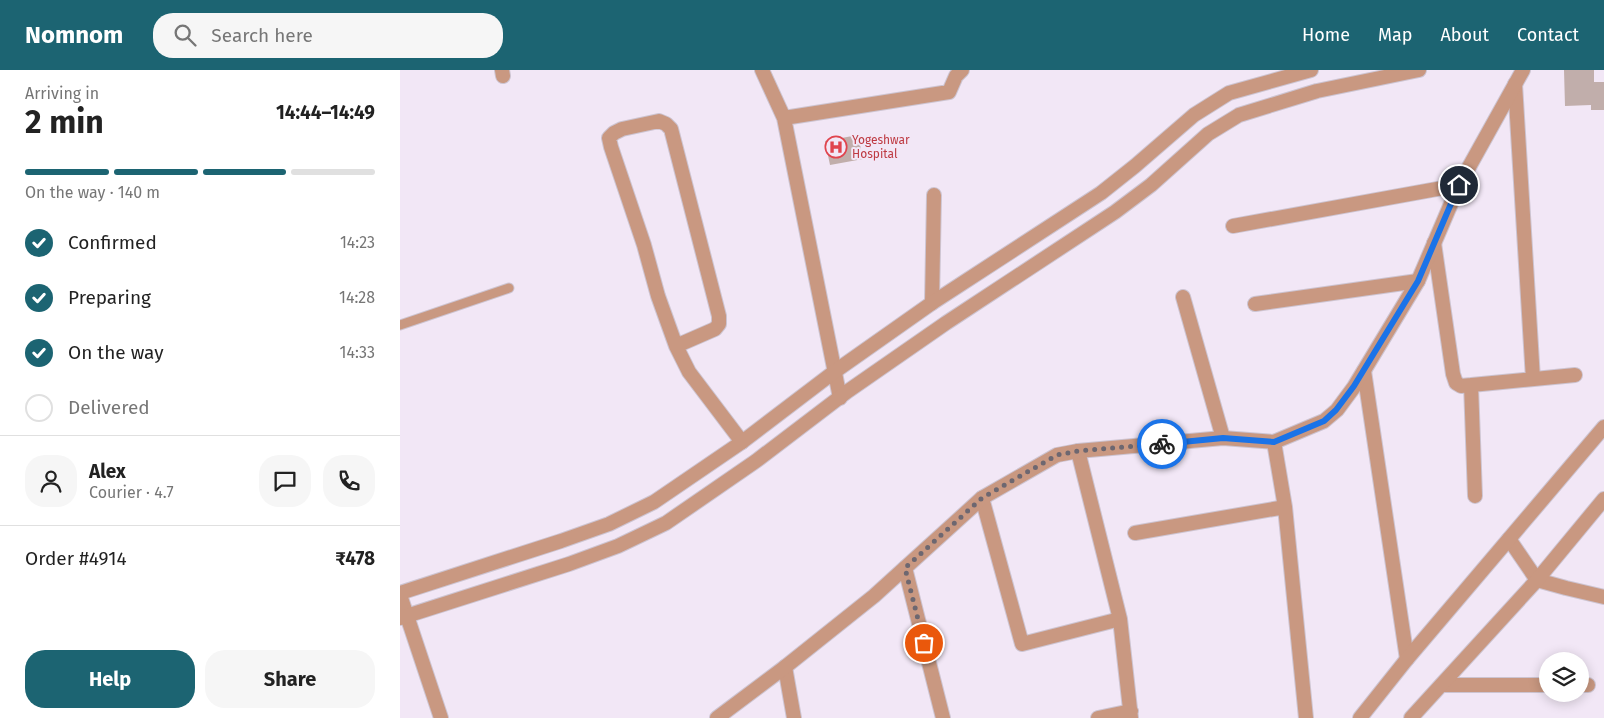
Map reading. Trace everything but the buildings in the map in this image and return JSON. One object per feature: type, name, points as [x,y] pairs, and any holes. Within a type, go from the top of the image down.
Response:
[{"type":"street","points":[[762,70],[784,118],[840,398]]},
{"type":"street","points":[[784,118],[949,92],[956,76],[962,70]]},
{"type":"street","points":[[441,718],[404,617],[400,594],[609,524],[654,502],[742,442],[834,372],[932,303],[1101,193],[1194,115],[1229,93],[1311,70]]},
{"type":"street","points":[[404,617],[578,561],[618,546],[666,523],[756,461],[840,398],[970,306],[1115,212],[1151,185],[1208,134],[1239,115],[1317,90],[1419,70]]},
{"type":"street","points":[[717,718],[874,596],[982,498],[1057,455],[1078,451],[1223,438],[1274,442],[1324,421],[1336,410],[1364,371],[1418,281],[1459,185],[1523,70]]},
{"type":"street","points":[[1514,84],[1533,379]]},
{"type":"street","points":[[676,346],[715,329],[719,324],[719,316],[671,129],[659,121],[622,128],[609,138],[611,147],[644,245],[658,296],[676,346],[689,372],[742,442]]},
{"type":"street","points":[[1135,166],[1151,185]]},
{"type":"street","points":[[1232,226],[1459,185]]},
{"type":"street","points":[[932,303],[934,194]]},
{"type":"street","points":[[1434,243],[1453,374],[1456,383],[1461,386],[1575,375]]},
{"type":"street","points":[[1255,304],[1418,281]]},
{"type":"street","points":[[1183,297],[1223,438]]},
{"type":"street","points":[[1364,371],[1407,660]]},
{"type":"street","points":[[1471,385],[1475,496]]},
{"type":"street","points":[[1360,718],[1604,427]]},
{"type":"street","points":[[1274,442],[1285,507],[1306,718]]},
{"type":"street","points":[[1078,451],[1120,619],[1131,714],[1098,718]]},
{"type":"street","points":[[982,498],[1022,644],[1120,619]]},
{"type":"street","points":[[1411,718],[1537,580],[1604,499]]},
{"type":"street","points":[[1135,533],[1285,507]]},
{"type":"street","points":[[1509,539],[1537,580],[1604,597]]},
{"type":"street","points":[[905,568],[943,718]]},
{"type":"street","points":[[785,667],[794,718]]},
{"type":"street","points":[[1442,685],[1539,685]]},
{"type":"lane","points":[[400,325],[509,288]]},
{"type":"way so far","points":[[924,643],[905,568],[982,498],[1057,455],[1078,451],[1162,444]]},
{"type":"place","name":"Yogeshwar Hospital","points":[[836,147]]},
{"type":"route","points":[[1162,444],[1223,438],[1274,442],[1324,421],[1336,410],[1354,386],[1418,281],[1459,185]]}]
